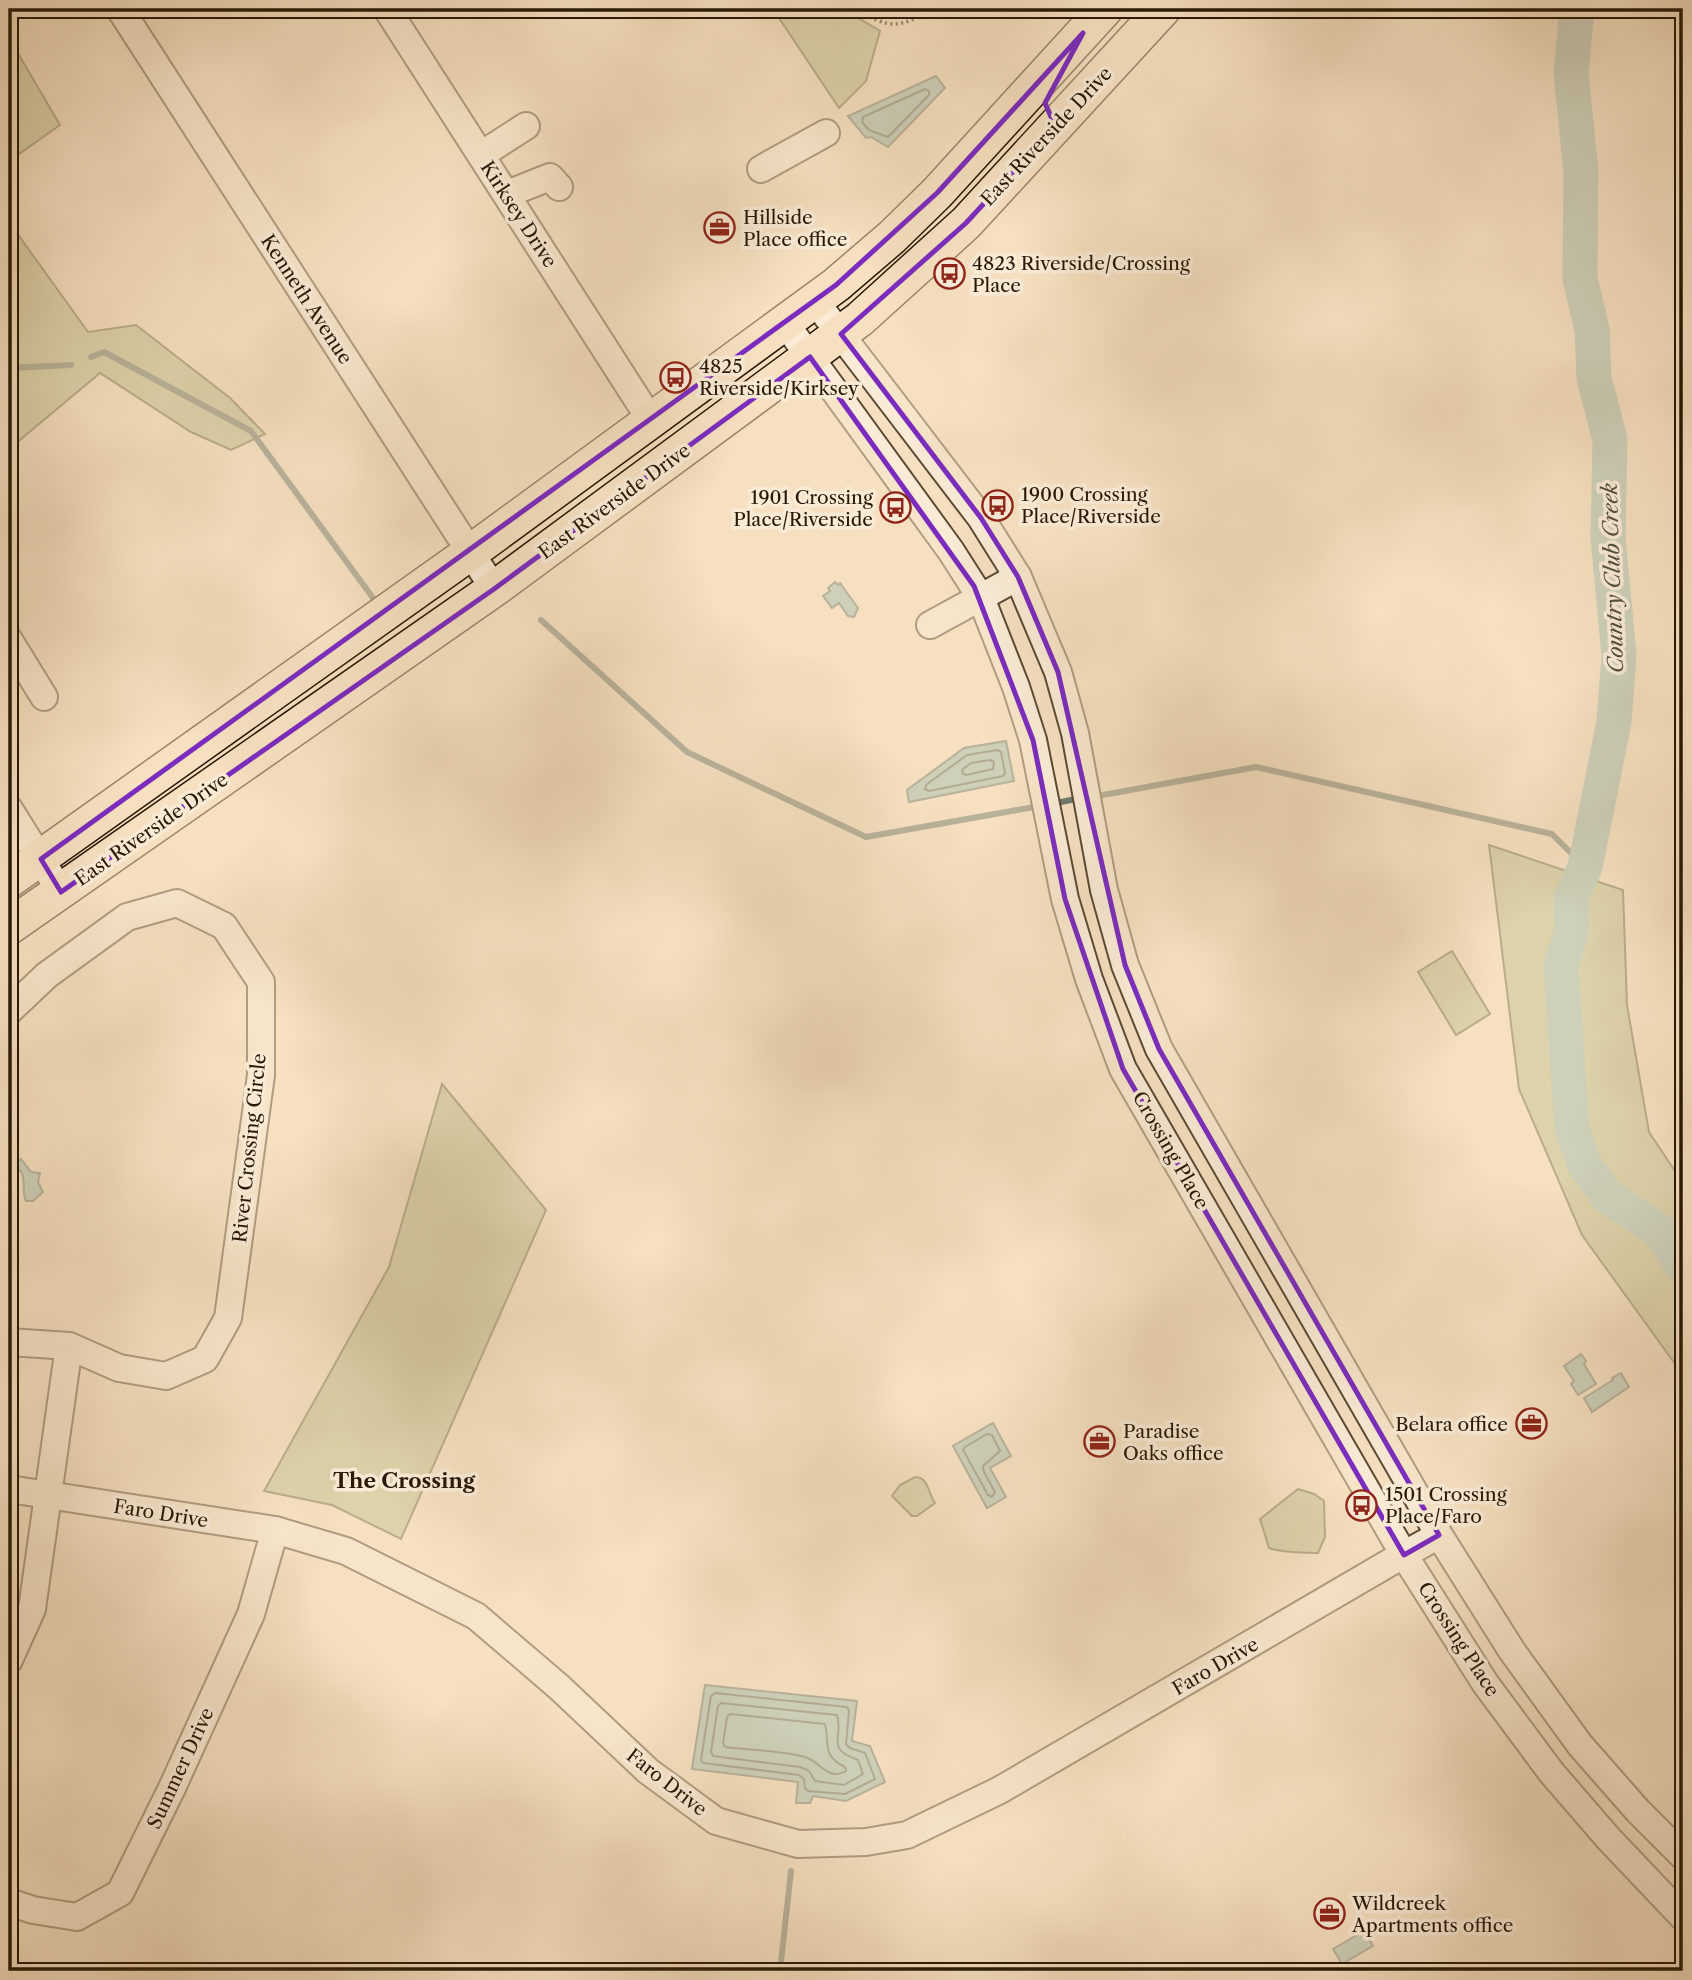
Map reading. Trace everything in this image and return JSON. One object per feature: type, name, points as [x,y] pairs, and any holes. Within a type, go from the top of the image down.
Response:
[{"type":"main road","name":"East Riverside Drive","points":[[9,927],[494,589],[874,308],[966,223],[1163,9]]},
{"type":"main road","name":"East Riverside Drive","points":[[9,880],[471,552],[814,301],[892,237],[928,201],[1094,21]]},
{"type":"main road","points":[[1055,126],[1045,112],[1045,103],[1094,21]]},
{"type":"street","name":"Kenneth Avenue","points":[[120,9],[494,589]]},
{"type":"street","name":"Kirksey Drive","points":[[387,9],[650,419]]},
{"type":"street","points":[[481,155],[526,126]]},
{"type":"street","points":[[761,169],[826,133]]},
{"type":"street","points":[[507,194],[550,177],[559,187]]},
{"type":"street","name":"Crossing Place","points":[[814,301],[981,518],[1017,577],[1058,672],[1075,733],[1104,890],[1125,965],[1159,1049],[1439,1535],[1512,1651],[1580,1745],[1638,1811],[1683,1856]]},
{"type":"street","name":"Crossing Place","points":[[785,323],[951,551],[981,598],[1016,687],[1033,740],[1065,899],[1089,979],[1123,1069],[1404,1555],[1486,1683],[1551,1772],[1608,1838],[1683,1917]]},
{"type":"street","points":[[930,625],[1017,577]]},
{"type":"street","points":[[9,640],[44,696]]},
{"type":"street","points":[[9,809],[61,892]]},
{"type":"street","name":"River Crossing Circle","points":[[9,1012],[47,975],[127,917],[177,903],[224,926],[261,982],[261,1075],[229,1318],[205,1359],[166,1376],[119,1368],[69,1346],[9,1342]]},
{"type":"street","points":[[9,1660],[32,1609],[69,1346]]},
{"type":"street","name":"Faro Drive","points":[[9,1489],[275,1530],[346,1551],[467,1610],[559,1687],[648,1772],[716,1821],[797,1844],[866,1842],[907,1835],[1000,1790],[1439,1535]]},
{"type":"street","name":"Summer Drive","points":[[9,1902],[33,1910],[77,1917],[120,1893],[172,1788],[251,1614],[275,1530]]},
{"type":"path","points":[[855,9],[878,22],[890,25],[916,18],[934,9]]},
{"type":"highlighted area","points":[[1083,33],[1045,103],[1055,126],[966,223],[841,334],[981,518],[1018,577],[1058,672],[1125,965],[1159,1049],[1439,1535],[1404,1555],[1123,1069],[1065,899],[1033,740],[974,586],[810,357],[494,589],[61,892],[41,859],[836,285],[937,193]]},
{"type":"green space","points":[[773,9],[843,9],[880,31],[866,81],[839,108]]},
{"type":"green space","points":[[9,38],[60,125],[9,161]]},
{"type":"green space","points":[[9,222],[88,332],[136,325],[230,398],[265,434],[231,450],[191,432],[100,373],[9,449]]},
{"type":"green space","points":[[1489,845],[1623,890],[1627,1005],[1649,1132],[1683,1183],[1683,1375],[1582,1235],[1519,1089]]},
{"type":"green space","points":[[1452,951],[1490,1014],[1456,1035],[1418,972]]},
{"type":"green space","points":[[442,1084],[546,1210],[401,1539],[332,1505],[264,1491],[389,1267]]},
{"type":"green space","points":[[915,1477],[926,1483],[935,1503],[917,1516],[912,1516],[892,1496],[900,1485]]},
{"type":"green space","points":[[1298,1489],[1314,1494],[1324,1501],[1325,1537],[1318,1553],[1269,1548],[1260,1519]]},
{"type":"water","points":[[936,76],[945,88],[888,147],[871,137],[866,138],[848,116]]},
{"type":"water","points":[[835,582],[838,585],[840,583],[858,608],[854,617],[848,616],[839,603],[832,608],[823,596]]},
{"type":"water","points":[[1006,741],[1014,781],[909,802],[907,790],[964,748]]},
{"type":"water","points":[[21,1159],[31,1172],[40,1173],[38,1182],[43,1192],[33,1201],[26,1201],[20,1170],[9,1203],[9,1165]]},
{"type":"water","points":[[1581,1354],[1596,1384],[1578,1395],[1571,1384],[1574,1381],[1564,1366]]},
{"type":"water","points":[[1621,1373],[1629,1387],[1592,1412],[1584,1398]]},
{"type":"water","points":[[993,1423],[1011,1456],[990,1468],[1006,1497],[987,1508],[953,1446]]},
{"type":"water","points":[[705,1685],[857,1701],[852,1741],[870,1746],[885,1782],[846,1801],[813,1796],[810,1803],[796,1803],[798,1782],[692,1769]]},
{"type":"water","points":[[1364,1931],[1373,1946],[1342,1964],[1333,1949]]},
{"type":"waterway","name":"Country Club Creek","points":[[1577,9],[1571,73],[1581,172],[1580,278],[1592,330],[1594,378],[1610,440],[1608,538],[1619,655],[1614,722],[1585,867],[1571,898],[1572,930],[1561,965],[1572,1129],[1584,1164],[1608,1197],[1661,1232],[1683,1267]]},
{"type":"waterway","points":[[91,357],[104,352],[251,431],[373,598]]},
{"type":"waterway","points":[[9,368],[71,365]]},
{"type":"waterway","points":[[541,620],[687,752],[866,837],[1040,806]]},
{"type":"waterway","points":[[1092,797],[1256,767],[1552,834],[1585,867]]},
{"type":"waterway","points":[[1051,804],[1081,798]]},
{"type":"waterway","points":[[780,1971],[791,1871]]},
{"type":"place","name":"Hillside Place office","points":[[720,228]]},
{"type":"place","name":"4823 Riverside/Crossing Place","points":[[949,274]]},
{"type":"place","name":"4825 Riverside/Kirksey","points":[[676,377]]},
{"type":"place","name":"1900 Crossing Place/Riverside","points":[[998,505]]},
{"type":"place","name":"1901 Crossing Place/Riverside","points":[[896,508]]},
{"type":"place","name":"Belara office","points":[[1531,1424]]},
{"type":"place","name":"Paradise Oaks office","points":[[1100,1442]]},
{"type":"place","name":"1501 Crossing Place/Faro","points":[[1362,1505]]},
{"type":"place","name":"Wildcreek Apartments office","points":[[1329,1914]]},
{"type":"district","name":"The Crossing","points":[[404,1481]]}]
